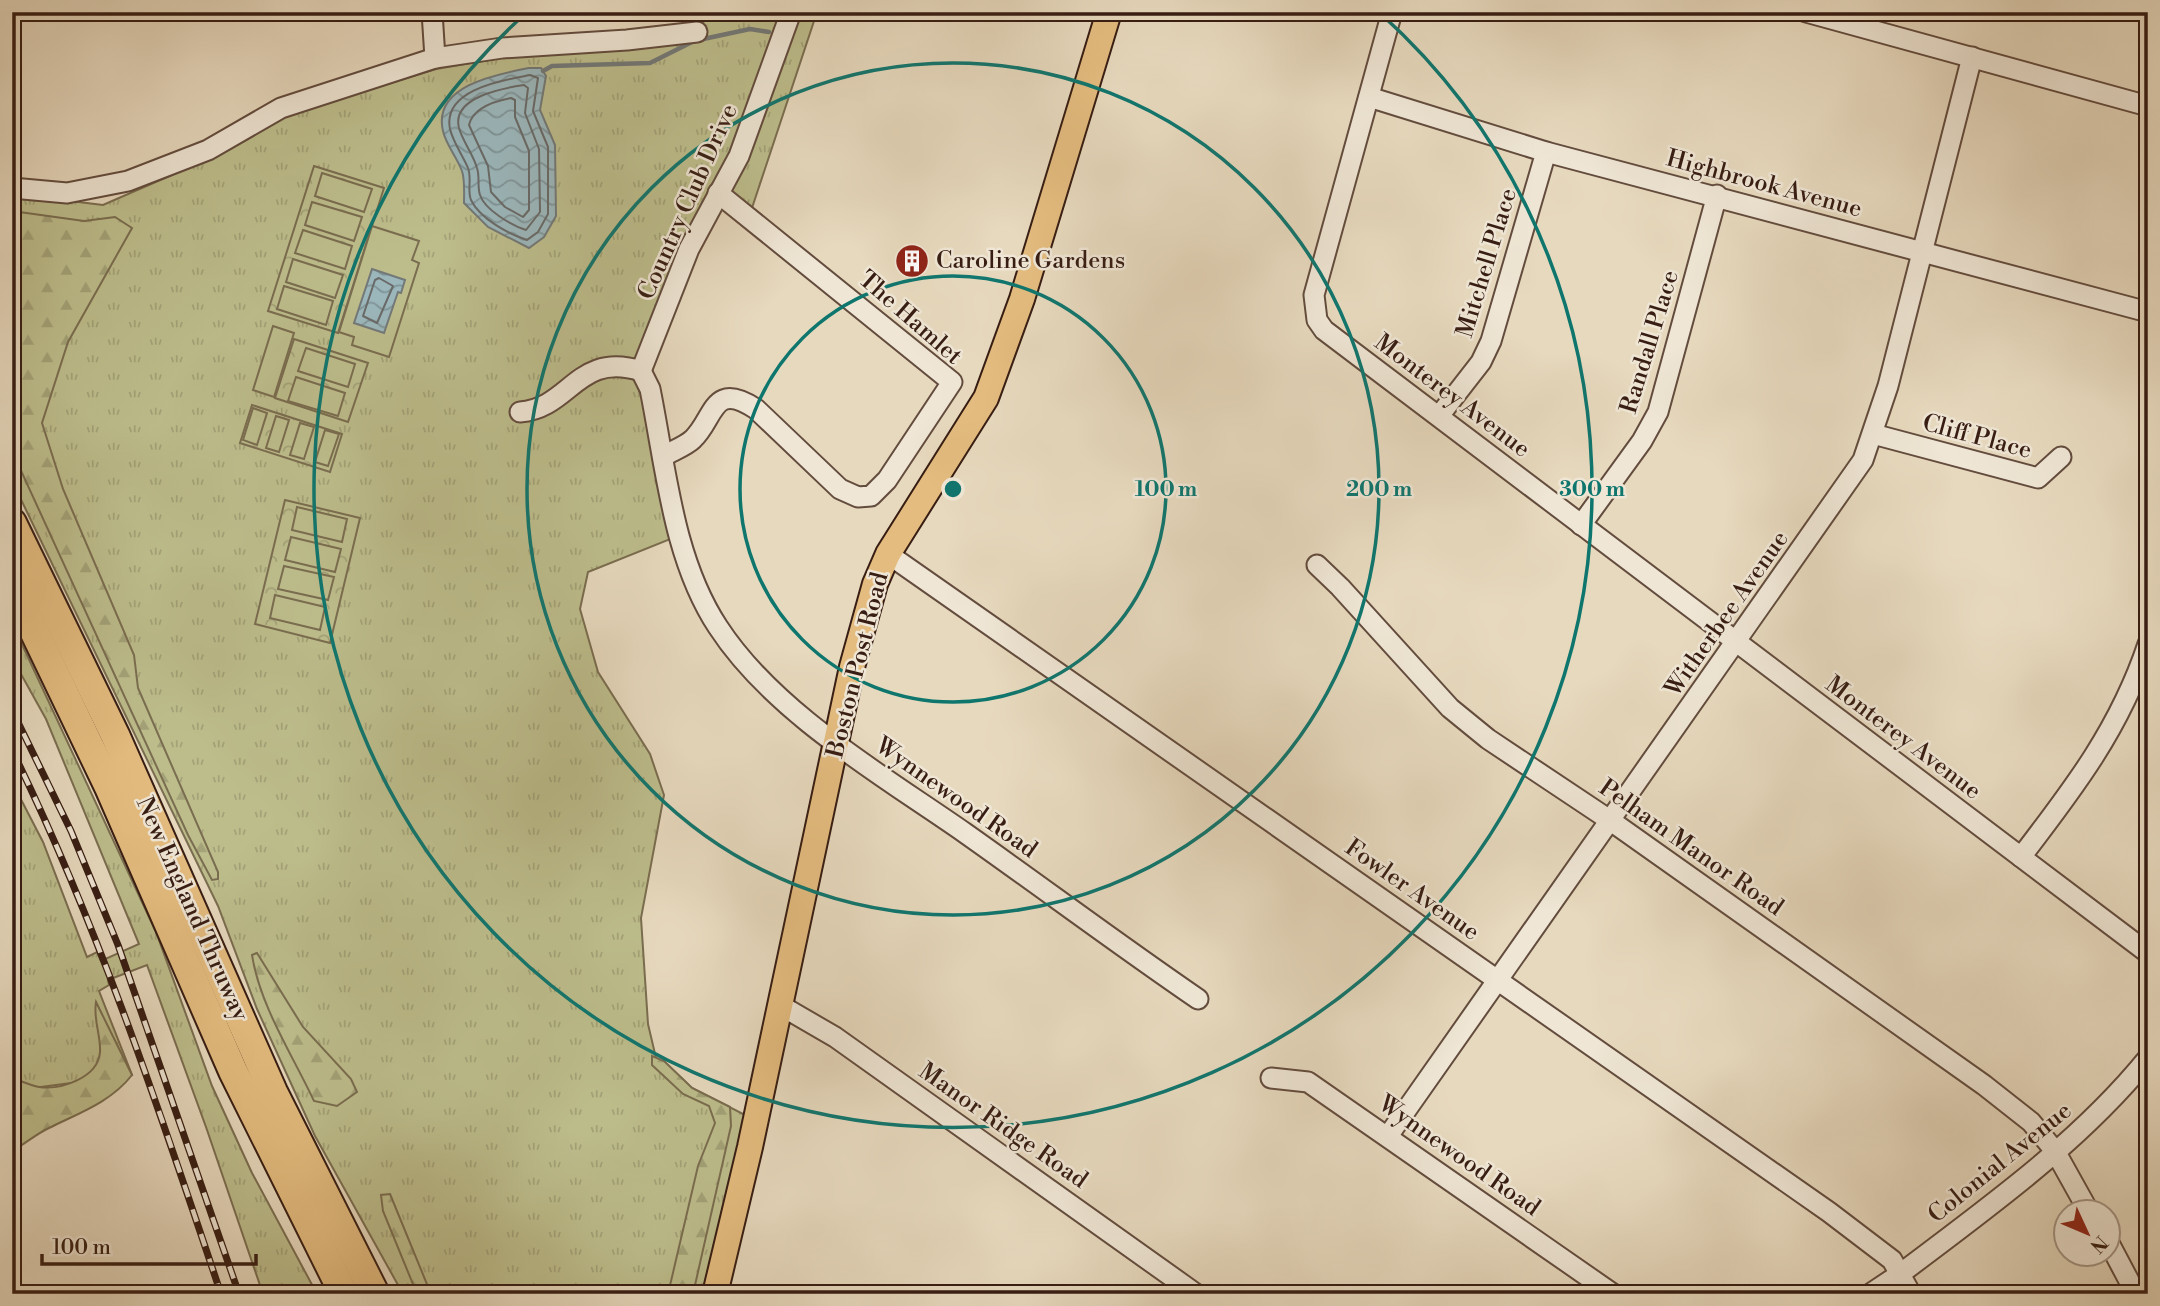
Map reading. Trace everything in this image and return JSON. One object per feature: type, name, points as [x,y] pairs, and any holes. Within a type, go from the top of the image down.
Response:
[{"type":"highway","name":"New England Thruway","points":[[12,523],[116,735],[173,899],[207,979],[296,1140],[375,1294]]},
{"type":"highway","name":"New England Thruway","points":[[12,585],[109,787],[173,899]]},
{"type":"highway","name":"New England Thruway","points":[[207,979],[233,1072],[344,1294]]},
{"type":"highway","points":[[233,1072],[326,1294]]},
{"type":"main road","name":"Boston Post Road","points":[[715,1294],[750,1147],[855,655],[875,584],[887,554],[986,398],[1022,299],[1109,12]]},
{"type":"street","points":[[432,12],[435,58]]},
{"type":"street","name":"Country Club Drive","points":[[641,371],[689,249],[739,156],[791,12]]},
{"type":"street","name":"Monterey Avenue","points":[[1392,12],[1314,295],[1317,320],[1332,336],[2148,953]]},
{"type":"street","points":[[1806,12],[2148,106]]},
{"type":"street","points":[[12,188],[67,193],[128,181],[208,150],[281,108],[314,94],[435,58],[502,48],[627,40],[696,32]]},
{"type":"street","name":"Witherbee Avenue","points":[[1388,1136],[1863,460],[1873,434],[1972,57]]},
{"type":"street","name":"Highbrook Avenue","points":[[1369,97],[1546,152],[1717,195],[2148,312]]},
{"type":"street","name":"Mitchell Place","points":[[1439,416],[1481,362],[1491,341],[1546,152]]},
{"type":"street","name":"The Hamlet","points":[[664,456],[694,439],[711,409],[727,399],[742,400],[756,409],[840,489],[858,497],[871,495],[887,480],[952,382],[718,193]]},
{"type":"street","name":"Randall Place","points":[[1581,525],[1642,441],[1658,412],[1717,195]]},
{"type":"street","points":[[520,412],[542,407],[593,371],[624,366],[641,371]]},
{"type":"street","name":"Wynnewood Road","points":[[641,371],[650,389],[683,546],[699,591],[718,627],[766,687],[837,744],[1198,999]]},
{"type":"street","name":"Cliff Place","points":[[1873,434],[2038,478],[2061,457]]},
{"type":"street","name":"Fowler Avenue","points":[[887,554],[1829,1212],[1892,1260],[1911,1294]]},
{"type":"street","name":"Pelham Manor Road","points":[[1317,565],[1450,708],[1488,739],[1611,821],[1984,1085],[2031,1122],[2055,1151],[2082,1198]]},
{"type":"street","points":[[2021,857],[2084,774],[2117,720],[2148,644]]},
{"type":"street","name":"Manor Ridge Road","points":[[778,1010],[785,1008],[835,1037],[1196,1294]]},
{"type":"street","name":"Colonial Avenue","points":[[1870,1294],[1900,1274],[2071,1140],[2118,1096],[2148,1058]]},
{"type":"street","name":"Wynnewood Road","points":[[1271,1078],[1292,1078],[1308,1082],[1613,1294]]},
{"type":"street","points":[[2122,1268],[2136,1294]]},
{"type":"green space","points":[[711,12],[817,12],[750,214],[715,190],[639,375],[678,536],[588,572],[580,609],[598,672],[650,754],[664,795],[641,918],[648,1024],[656,1058],[664,1061],[692,1088],[753,1119],[711,1294],[403,1294],[315,1136],[257,1009],[218,906],[12,481],[12,194],[103,205],[197,164],[283,116],[436,69],[548,50],[689,41]]},
{"type":"green space","points":[[314,166],[384,188],[338,333],[268,311]]},
{"type":"green space","points":[[322,173],[372,189],[364,212],[315,196]]},
{"type":"green space","points":[[312,202],[362,217],[354,241],[305,225]]},
{"type":"green space","points":[[12,211],[84,221],[115,217],[132,228],[68,342],[42,423],[63,489],[134,655],[138,688],[218,872],[218,879],[212,880],[188,835],[12,451]]},
{"type":"green space","points":[[372,226],[419,241],[412,260],[419,263],[389,357],[352,345],[354,337],[339,332]]},
{"type":"green space","points":[[303,230],[352,246],[345,269],[295,253]]},
{"type":"green space","points":[[293,259],[343,275],[335,298],[286,282]]},
{"type":"green space","points":[[284,286],[333,301],[326,325],[277,309]]},
{"type":"green space","points":[[273,326],[294,333],[274,397],[253,390]]},
{"type":"green space","points":[[294,339],[368,363],[348,422],[275,398]]},
{"type":"green space","points":[[306,348],[355,364],[348,387],[298,371]]},
{"type":"green space","points":[[296,377],[345,393],[338,416],[288,401]]},
{"type":"green space","points":[[252,405],[342,434],[330,472],[240,443]]},
{"type":"green space","points":[[253,408],[267,413],[257,445],[243,440]]},
{"type":"green space","points":[[276,416],[289,420],[279,452],[266,448]]},
{"type":"green space","points":[[300,423],[314,427],[304,459],[290,455]]},
{"type":"green space","points":[[325,430],[339,434],[328,466],[315,462]]},
{"type":"green space","points":[[285,500],[360,518],[330,643],[255,624]]},
{"type":"green space","points":[[297,507],[347,519],[342,542],[292,530]]},
{"type":"green space","points":[[291,537],[341,549],[335,572],[285,560]]},
{"type":"green space","points":[[284,566],[334,577],[328,600],[278,589]]},
{"type":"green space","points":[[275,595],[325,607],[320,630],[270,618]]},
{"type":"green space","points":[[12,623],[156,932],[212,1086],[252,1173],[317,1294],[263,1294],[147,965],[108,980],[109,985],[99,991],[132,1075],[41,1087],[12,1087],[12,782],[43,842],[87,957],[97,952],[101,961],[139,944],[46,719],[12,658]]},
{"type":"green space","points":[[257,953],[303,1027],[351,1079],[357,1092],[337,1106],[314,1101],[262,993],[252,955]]},
{"type":"green space","points":[[96,1002],[132,1075],[104,1100],[44,1130],[12,1151],[12,1078],[36,1086],[58,1086],[77,1080],[93,1069],[100,1052]]},
{"type":"green space","points":[[652,1056],[664,1061],[692,1088],[730,1107],[731,1126],[693,1294],[668,1294],[698,1166],[715,1123],[709,1106],[683,1094],[652,1065]]},
{"type":"green space","points":[[390,1194],[431,1294],[417,1294],[383,1211],[381,1195]]},
{"type":"water","points":[[529,68],[541,68],[546,76],[540,110],[555,145],[556,216],[544,237],[529,248],[488,227],[464,203],[463,175],[444,136],[442,115],[457,92],[471,84]]},
{"type":"water","points":[[372,269],[405,280],[384,333],[354,323]]},
{"type":"waterway","points":[[543,71],[552,66],[650,63],[694,41],[750,29],[769,32]]},
{"type":"railway","points":[[12,710],[71,831],[118,945],[239,1294]]},
{"type":"railway","points":[[12,750],[100,950],[221,1294]]},
{"type":"place","name":"Caroline Gardens","points":[[912,261]]}]
